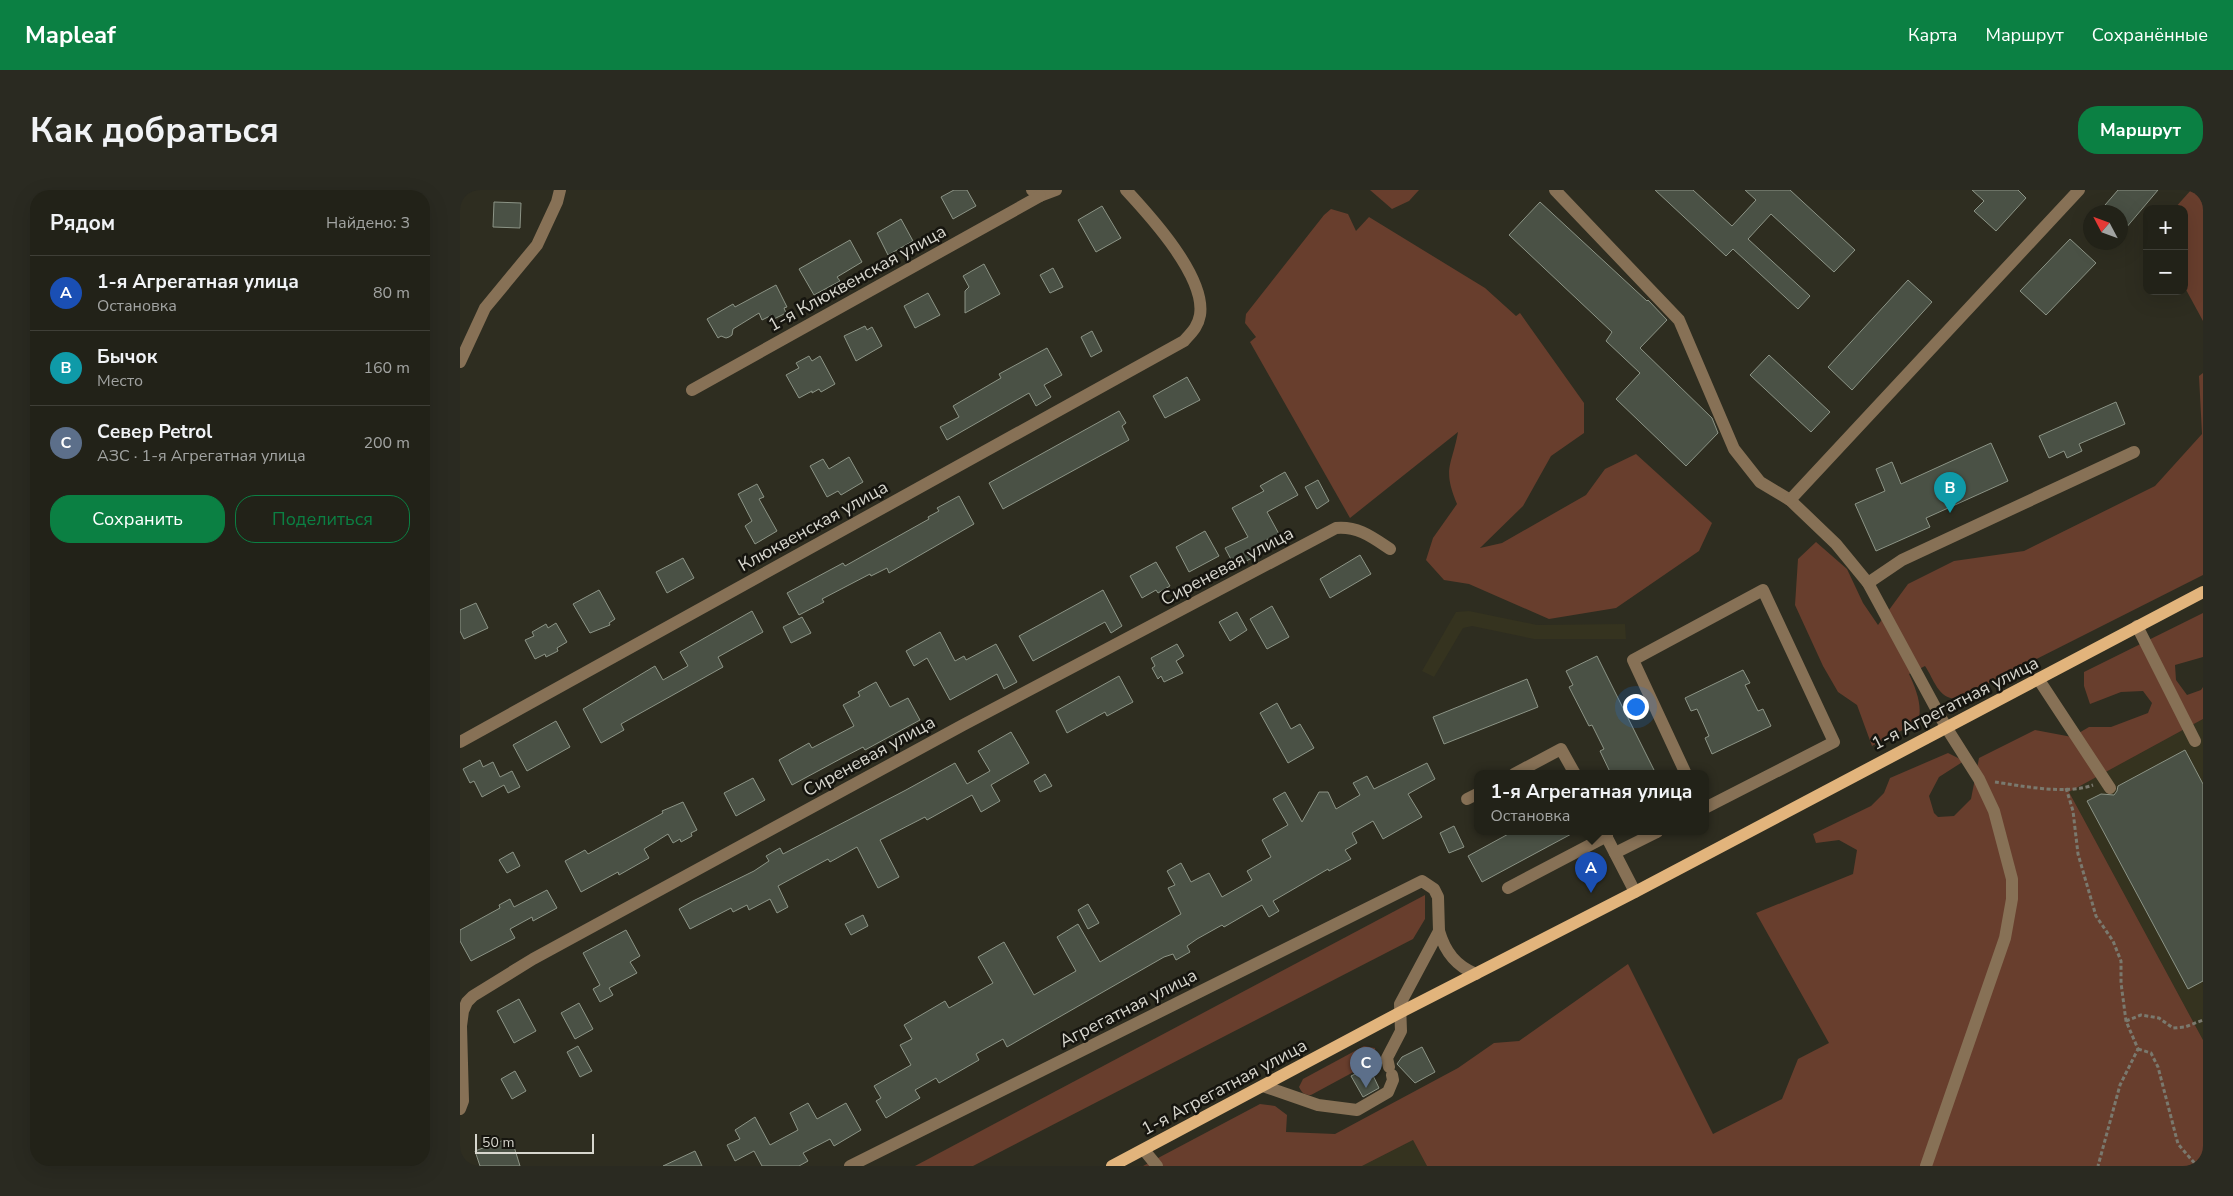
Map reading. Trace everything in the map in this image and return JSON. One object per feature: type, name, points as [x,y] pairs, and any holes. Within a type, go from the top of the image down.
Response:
[{"type":"main road","name":"1-я Агрегатная улица","points":[[1112,1166],[1400,1012],[1635,892],[2203,592]]},
{"type":"street","points":[[460,362],[485,308],[537,245],[557,202],[560,190]]},
{"type":"street","name":"1-я Клюквенская улица","points":[[692,390],[1036,193],[1056,190]]},
{"type":"street","name":"Клюквенская улица","points":[[460,742],[1184,341],[1196,329],[1200,315],[1200,296],[1178,253],[1126,190]]},
{"type":"street","points":[[1555,190],[1679,320],[1734,449],[1760,482],[1790,500],[1836,544],[1868,583],[1946,727],[1979,779],[1994,811],[2012,879],[2012,899],[2005,938],[1926,1166]]},
{"type":"street","points":[[1790,500],[2079,190]]},
{"type":"street","points":[[1868,583],[1902,560],[2134,452]]},
{"type":"street","name":"Сиреневая улица","points":[[460,1109],[464,1093],[461,1026],[463,1011],[467,1002],[473,996],[533,959],[962,725],[1336,528],[1349,527],[1360,530],[1390,549]]},
{"type":"street","points":[[1684,770],[1633,660],[1763,590],[1834,742],[1709,806]]},
{"type":"street","points":[[2137,626],[2196,741]]},
{"type":"street","points":[[2039,680],[2108,784]]},
{"type":"street","points":[[1522,770],[1561,749],[1573,770]]},
{"type":"street","points":[[1508,888],[1604,835]]},
{"type":"street","points":[[1606,835],[1635,892]]},
{"type":"street","points":[[1615,853],[1651,835]]},
{"type":"street","name":"Агрегатная улица","points":[[850,1166],[1422,881],[1426,881],[1438,896],[1438,931]]},
{"type":"street","points":[[1438,931],[1444,947],[1453,959],[1463,968],[1476,974]]},
{"type":"street","points":[[1263,1086],[1318,1105],[1357,1110],[1388,1092],[1394,1080],[1387,1058],[1401,1031],[1400,1004],[1438,931]]},
{"type":"street","points":[[1144,1150],[1157,1166]]},
{"type":"path","points":[[1979,779],[2021,786],[2066,788],[2084,788],[2108,784]]},
{"type":"path","points":[[2066,788],[2073,811],[2078,854],[2096,916],[2113,941],[2121,961],[2121,983],[2126,1021],[2138,1049],[2120,1086],[2098,1166]]},
{"type":"path","points":[[2126,1021],[2141,1015],[2160,1018],[2173,1028],[2185,1027],[2203,1020]]},
{"type":"path","points":[[2138,1049],[2151,1053],[2158,1067],[2178,1144],[2197,1166]]},
{"type":"shaded area","points":[[1370,190],[1419,190],[1409,201],[1392,209]]},
{"type":"shaded area","points":[[2191,190],[2203,190],[2203,321],[2188,293],[2188,205],[2178,205]]},
{"type":"shaded area","points":[[1331,209],[1348,214],[1356,231],[1369,217],[1485,288],[1516,316],[1520,313],[1584,403],[1584,433],[1551,456],[1523,506],[1480,548],[1502,543],[1586,495],[1605,469],[1636,454],[1712,523],[1699,551],[1616,608],[1549,619],[1469,584],[1444,580],[1426,560],[1433,538],[1457,504],[1452,492],[1449,474],[1458,432],[1350,518],[1250,342],[1256,337],[1245,323],[1246,314],[1324,215]]},
{"type":"shaded area","points":[[2203,373],[2203,575],[1957,699],[1945,696],[1941,692],[1925,666],[1909,674],[1919,704],[1918,722],[1872,746],[1857,705],[1838,692],[1823,666],[1795,605],[1798,559],[1816,542],[1847,569],[1863,603],[1878,625],[1908,584],[1954,561],[2024,551],[2155,486],[2202,434],[2199,376]]},
{"type":"shaded area","points":[[1469,611],[1537,625],[1625,624],[1626,639],[1534,639],[1472,626],[1463,628],[1434,677],[1422,671],[1456,612]]},
{"type":"shaded area","points":[[2203,613],[2203,657],[2175,665],[2176,680],[2187,695],[2201,690],[2203,687],[2203,719],[2069,792],[2203,1040],[2203,1166],[1427,1166],[1413,1140],[1362,1166],[1143,1166],[1260,1104],[1275,1106],[1287,1115],[1286,1132],[1335,1134],[1458,1068],[1494,1043],[1519,1041],[1628,964],[1713,1134],[1782,1099],[1798,1059],[1829,1043],[1756,913],[1853,874],[1857,850],[1839,840],[1816,843],[1813,834],[1871,806],[1884,793],[1890,778],[1948,753],[1964,761],[1939,777],[1929,796],[1934,813],[1938,817],[1954,816],[1971,799],[1979,758],[2035,730],[2072,737],[2089,727],[2111,727],[2148,713],[2152,703],[2143,691],[2121,692],[2090,704],[2084,686],[2084,672]]},
{"type":"shaded area","points":[[2203,719],[2203,1040],[2069,792]]},
{"type":"shaded area","points":[[1425,895],[1425,919],[1413,939],[973,1166],[915,1166]]},
{"type":"shaded area","points":[[1364,1046],[1375,1048],[1376,1058],[1372,1062],[1311,1095],[1301,1091],[1299,1087],[1303,1079]]},
{"type":"shaded area","points":[[1413,1140],[1427,1166],[1362,1166]]},
{"type":"building","points":[[954,190],[967,190],[976,206],[953,219],[941,197]]},
{"type":"building","points":[[1655,190],[1693,190],[1732,226],[1756,200],[1745,190],[1790,190],[1855,250],[1834,272],[1771,214],[1748,239],[1810,296],[1798,309],[1733,249],[1726,256]]},
{"type":"building","points":[[1972,190],[2018,190],[2026,198],[1996,231],[1974,211],[1984,201]]},
{"type":"building","points":[[2118,190],[2158,190],[2145,205],[2143,205],[2143,208],[2128,226],[2128,205],[2105,205]]},
{"type":"building","points":[[494,202],[521,203],[520,228],[493,227]]},
{"type":"building","points":[[1540,202],[1648,300],[1667,320],[1640,348],[1712,418],[1718,433],[1686,466],[1616,399],[1640,373],[1606,341],[1612,332],[1509,235]]},
{"type":"building","points":[[1102,206],[1121,238],[1096,252],[1078,220]]},
{"type":"building","points":[[901,219],[913,241],[888,255],[877,233]]},
{"type":"building","points":[[2070,239],[2096,263],[2046,315],[2020,291]]},
{"type":"building","points":[[850,240],[862,262],[837,277],[840,281],[814,295],[799,269]]},
{"type":"building","points":[[984,264],[1000,294],[965,313],[965,291],[969,287],[963,276]]},
{"type":"building","points":[[1053,268],[1063,287],[1050,293],[1040,275]]},
{"type":"building","points":[[1908,280],[1932,302],[1852,390],[1828,367]]},
{"type":"building","points":[[776,285],[787,307],[784,308],[786,313],[774,319],[772,315],[762,320],[759,313],[733,329],[732,335],[729,337],[721,336],[718,338],[707,319],[733,304],[735,307]]},
{"type":"building","points":[[928,293],[940,315],[915,328],[904,306]]},
{"type":"building","points":[[865,326],[867,330],[872,327],[882,346],[856,361],[844,336]]},
{"type":"building","points":[[1092,331],[1102,351],[1091,357],[1081,337]]},
{"type":"building","points":[[1047,348],[1062,375],[1044,385],[1051,397],[1036,406],[1029,393],[947,440],[940,427],[959,417],[953,406],[1001,378],[999,374]]},
{"type":"building","points":[[1769,355],[1830,412],[1811,432],[1750,375]]},
{"type":"building","points":[[809,356],[812,361],[820,356],[835,384],[821,392],[819,389],[799,398],[786,375],[799,368],[796,363]]},
{"type":"building","points":[[1187,377],[1200,400],[1165,418],[1153,396]]},
{"type":"building","points":[[2116,402],[2125,424],[2079,444],[2082,451],[2067,458],[2064,451],[2049,458],[2039,436]]},
{"type":"building","points":[[1119,411],[1126,423],[1122,426],[1129,440],[1003,509],[989,483]]},
{"type":"building","points":[[1991,443],[2008,481],[1926,518],[1930,527],[1876,551],[1855,504],[1885,491],[1876,469],[1892,462],[1901,484]]},
{"type":"building","points":[[849,457],[863,482],[841,495],[838,491],[827,497],[810,466],[823,459],[829,469]]},
{"type":"building","points":[[1285,472],[1298,495],[1267,512],[1279,534],[1266,540],[1271,548],[1235,567],[1225,548],[1248,537],[1232,508],[1264,491],[1260,486]]},
{"type":"building","points":[[1318,480],[1329,501],[1317,509],[1305,487]]},
{"type":"building","points":[[757,484],[764,497],[759,499],[777,531],[755,544],[745,526],[752,521],[738,494]]},
{"type":"building","points":[[959,496],[974,524],[889,573],[887,568],[871,576],[870,574],[822,599],[824,602],[799,615],[787,593],[843,563],[845,566],[929,519],[928,517],[939,511],[937,508]]},
{"type":"building","points":[[1205,531],[1219,556],[1189,572],[1176,547]]},
{"type":"building","points":[[1360,555],[1371,574],[1330,598],[1320,579]]},
{"type":"building","points":[[683,558],[694,578],[667,593],[656,572]]},
{"type":"building","points":[[1156,562],[1170,586],[1158,593],[1156,590],[1142,598],[1130,576]]},
{"type":"building","points":[[599,590],[615,619],[609,623],[610,625],[590,633],[573,604]]},
{"type":"building","points":[[1103,590],[1122,626],[1111,633],[1105,622],[1033,661],[1019,636]]},
{"type":"building","points":[[476,603],[488,628],[464,639],[460,631],[460,610]]},
{"type":"building","points":[[1272,606],[1289,637],[1267,649],[1250,619]]},
{"type":"building","points":[[752,611],[763,632],[718,657],[723,667],[621,724],[624,730],[601,743],[583,709],[655,666],[663,680],[688,666],[680,652]]},
{"type":"building","points":[[1237,612],[1247,630],[1230,641],[1219,622]]},
{"type":"building","points":[[802,617],[811,633],[791,643],[783,627]]},
{"type":"building","points":[[556,623],[567,642],[557,648],[558,651],[546,657],[545,654],[535,659],[525,640],[534,636],[532,632],[546,624],[548,628]]},
{"type":"building","points":[[940,632],[955,661],[964,656],[966,660],[996,644],[1017,682],[1004,689],[997,674],[950,700],[927,658],[914,666],[906,651]]},
{"type":"building","points":[[1177,644],[1184,656],[1176,661],[1183,673],[1164,682],[1161,676],[1158,679],[1152,668],[1155,666],[1151,658]]},
{"type":"building","points":[[1597,656],[1654,770],[1609,770],[1600,751],[1604,749],[1592,725],[1589,726],[1569,687],[1573,685],[1566,671]]},
{"type":"building","points":[[1743,670],[1750,683],[1745,685],[1758,711],[1763,709],[1771,726],[1712,754],[1705,738],[1709,736],[1697,709],[1691,711],[1685,698]]},
{"type":"building","points":[[1119,676],[1133,702],[1107,716],[1105,712],[1067,733],[1056,711]]},
{"type":"building","points":[[1527,679],[1538,707],[1444,744],[1433,717]]},
{"type":"building","points":[[876,682],[890,707],[908,698],[920,720],[865,750],[863,747],[792,785],[779,760],[809,743],[812,748],[854,726],[843,705],[860,696],[858,692]]},
{"type":"building","points":[[1277,703],[1291,729],[1300,724],[1314,748],[1288,763],[1260,713]]},
{"type":"building","points":[[556,721],[570,747],[527,771],[513,745]]},
{"type":"building","points":[[1011,732],[1029,763],[991,785],[1000,801],[981,812],[972,795],[927,820],[925,817],[880,840],[899,877],[878,888],[857,847],[830,862],[828,859],[778,886],[788,907],[777,913],[770,899],[749,910],[747,905],[733,912],[731,908],[690,929],[679,909],[754,871],[769,861],[766,856],[780,848],[783,854],[955,763],[967,784],[990,771],[978,751]]},
{"type":"building","points":[[2185,750],[2203,784],[2203,981],[2188,989],[2087,801],[2101,794],[2114,795],[2118,786]]},
{"type":"building","points":[[480,760],[483,767],[493,762],[500,777],[512,771],[520,787],[508,793],[504,785],[482,797],[474,781],[470,783],[463,769]]},
{"type":"building","points":[[1427,763],[1435,779],[1408,794],[1422,817],[1383,839],[1373,821],[1352,833],[1357,843],[1345,850],[1351,859],[1329,871],[1328,869],[1273,901],[1279,911],[1269,917],[1262,905],[1224,927],[1222,925],[1197,939],[1187,946],[1190,952],[1176,960],[1173,954],[1164,957],[1007,1047],[1003,1039],[976,1054],[979,1060],[939,1083],[936,1078],[915,1090],[920,1098],[886,1118],[876,1101],[881,1098],[874,1086],[911,1065],[900,1045],[912,1039],[904,1025],[945,1001],[949,1008],[993,983],[978,957],[1004,942],[1034,995],[1076,971],[1057,937],[1078,924],[1100,962],[1181,914],[1168,888],[1175,885],[1167,871],[1181,863],[1191,882],[1209,873],[1222,897],[1252,880],[1247,871],[1271,857],[1262,840],[1288,825],[1273,799],[1285,792],[1302,822],[1319,792],[1328,792],[1336,809],[1360,795],[1353,783],[1367,776],[1374,789]]},
{"type":"building","points":[[1045,774],[1052,786],[1040,792],[1034,781]]},
{"type":"building","points":[[753,778],[765,800],[736,816],[724,793]]},
{"type":"building","points":[[683,802],[697,830],[691,833],[692,836],[681,842],[680,839],[673,843],[668,834],[644,849],[649,858],[619,875],[618,872],[581,892],[565,861],[585,850],[588,854],[663,813],[662,811]]},
{"type":"building","points":[[1454,826],[1464,847],[1449,853],[1440,833]]},
{"type":"building","points":[[1506,835],[1569,835],[1482,882],[1468,856]]},
{"type":"building","points":[[513,852],[520,866],[507,873],[499,860]]},
{"type":"building","points":[[547,890],[557,908],[533,921],[532,917],[510,929],[515,938],[471,961],[460,941],[460,930],[500,908],[499,905],[510,899],[514,907]]},
{"type":"building","points":[[1088,904],[1099,923],[1088,929],[1078,910]]},
{"type":"building","points":[[863,915],[868,926],[851,935],[845,924]]},
{"type":"building","points":[[626,930],[640,956],[630,962],[637,973],[609,988],[613,995],[600,1002],[593,989],[600,985],[583,953]]},
{"type":"building","points":[[519,999],[536,1031],[514,1043],[497,1011]]},
{"type":"building","points":[[579,1003],[593,1029],[575,1039],[561,1013]]},
{"type":"building","points":[[578,1046],[592,1071],[580,1077],[567,1052]]},
{"type":"building","points":[[1422,1047],[1435,1072],[1415,1083],[1397,1064],[1402,1057]]},
{"type":"building","points":[[1369,1067],[1379,1088],[1363,1097],[1351,1076]]},
{"type":"building","points":[[515,1071],[526,1091],[512,1099],[501,1079]]},
{"type":"building","points":[[808,1103],[817,1119],[846,1103],[861,1130],[834,1146],[830,1139],[803,1153],[808,1161],[799,1166],[762,1166],[754,1151],[735,1161],[727,1145],[740,1139],[735,1130],[755,1117],[770,1145],[798,1130],[790,1113]]},
{"type":"building","points":[[504,1140],[505,1142],[512,1140],[520,1166],[480,1166],[475,1151]]},
{"type":"building","points":[[695,1151],[702,1166],[663,1166]]},
{"type":"place","name":"Бычок","points":[[1950,513]]},
{"type":"place","name":"1-я Агрегатная улица","points":[[1591,893]]},
{"type":"place","name":"Север Petrol","points":[[1366,1088]]}]
